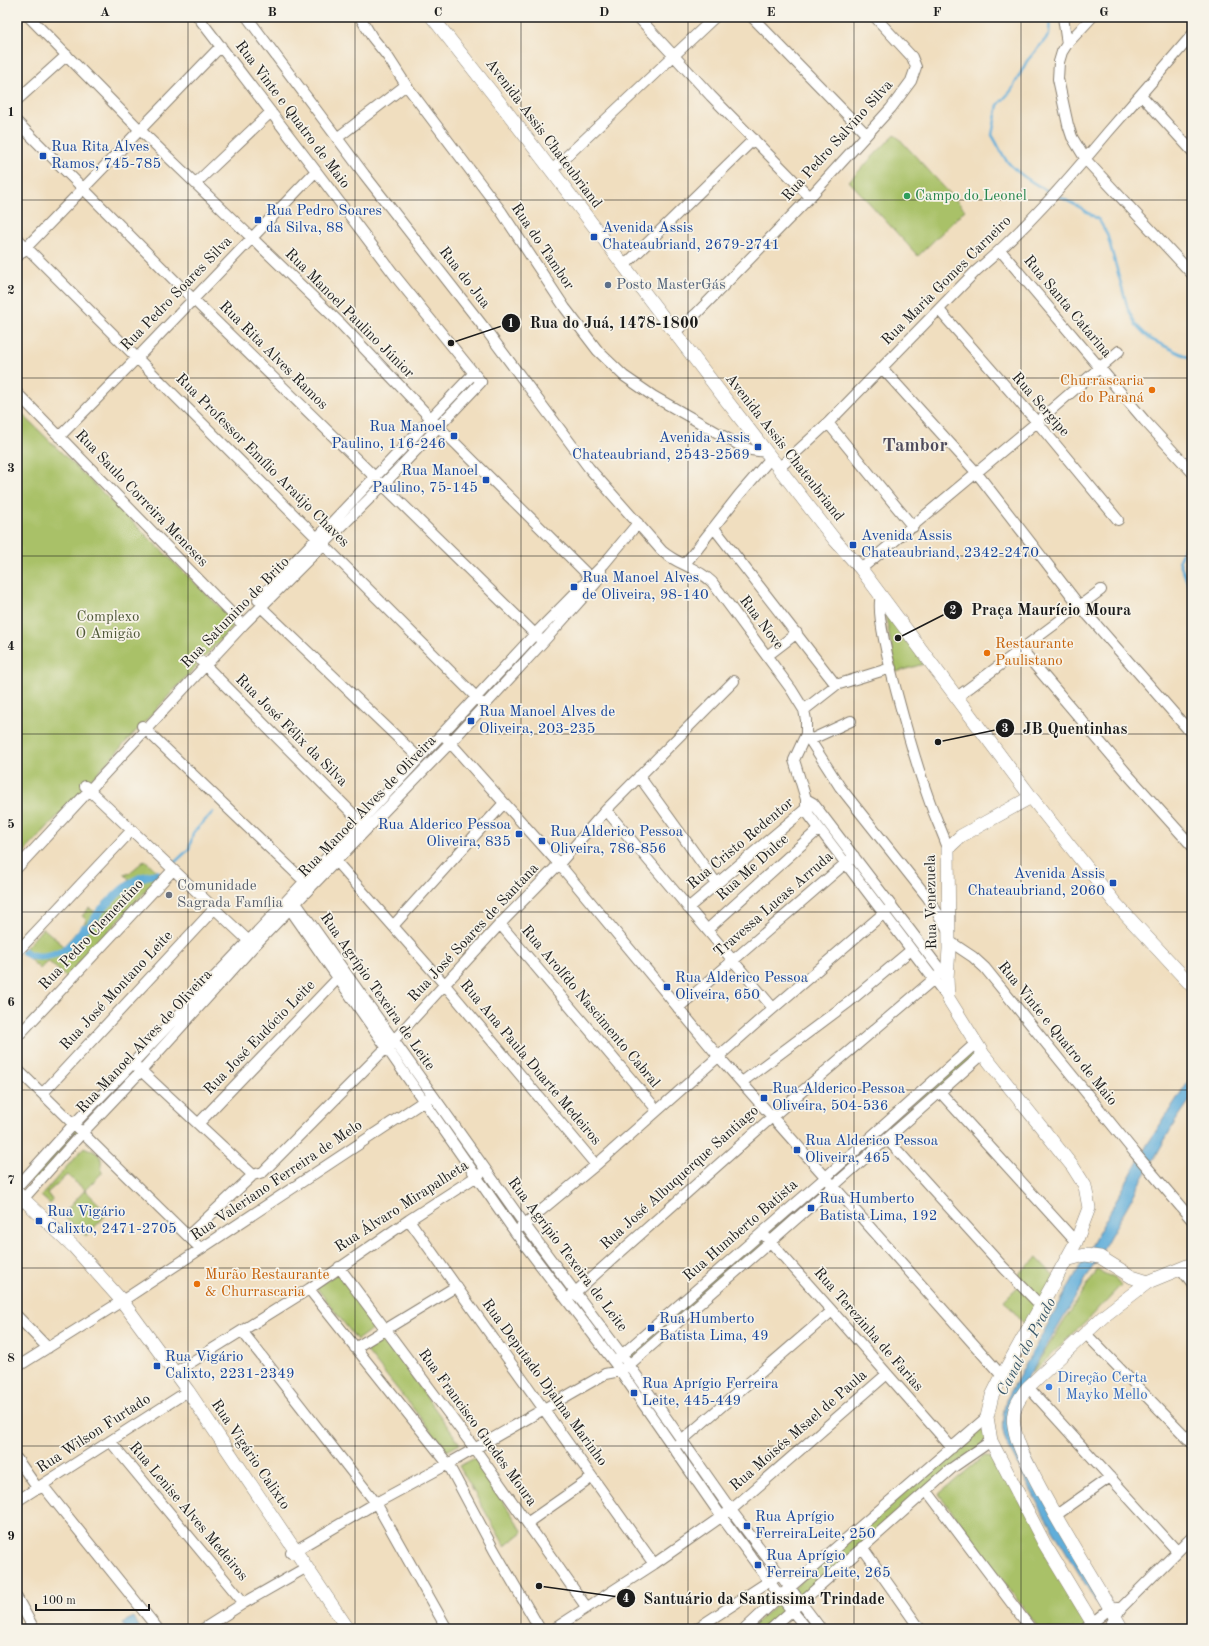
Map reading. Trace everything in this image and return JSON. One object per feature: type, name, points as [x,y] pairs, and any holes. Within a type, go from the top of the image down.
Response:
[{"type":"main road","name":"Avenida Assis Chateubriand","points":[[437,19],[674,334],[834,539],[861,569],[1031,797],[1116,904],[1192,986]]},
{"type":"main road","points":[[948,848],[961,836],[1031,797]]},
{"type":"main road","name":"Rua Venezuela","points":[[941,977],[949,935],[948,848]]},
{"type":"main road","points":[[941,977],[948,998],[980,1048],[1073,1167],[1085,1186],[1089,1208],[1071,1259],[1041,1306],[1002,1376],[992,1396],[987,1417],[991,1441],[1044,1543],[1092,1625]]},
{"type":"main road","name":"Rua Vigário Calixto","points":[[22,1201],[74,1247],[122,1302],[188,1391],[294,1551],[339,1629]]},
{"type":"main road","points":[[1071,1259],[1085,1255],[1100,1257],[1132,1277],[1148,1282]]},
{"type":"main road","points":[[1115,1615],[1055,1516],[1021,1450],[1013,1425],[1014,1409],[1018,1400],[1028,1387],[1085,1333],[1148,1282],[1186,1266]]},
{"type":"main road","name":"Rua Vigário Calixto","points":[[304,1568],[348,1629]]},
{"type":"street","name":"Rua Manoel Paulino Júnior","points":[[29,17],[139,130],[196,183],[340,324],[438,426],[593,580]]},
{"type":"street","name":"Rua Vinte e Quatro de Maio","points":[[198,17],[396,277],[481,382]]},
{"type":"street","name":"Rua do Jua","points":[[247,17],[364,174],[486,330],[589,468],[666,554],[674,560],[685,564]]},
{"type":"street","name":"Rua do Tambor","points":[[360,17],[372,37],[388,57],[406,85],[501,211],[581,331],[610,363],[647,392],[676,410],[739,445],[769,455]]},
{"type":"street","points":[[638,17],[810,197]]},
{"type":"street","points":[[551,171],[715,17]]},
{"type":"street","points":[[752,17],[866,134]]},
{"type":"street","name":"Rua Pedro Salvino Silva","points":[[674,334],[697,313],[810,197],[891,108],[911,81],[916,67],[912,57],[875,17]]},
{"type":"street","points":[[1063,17],[1067,44]]},
{"type":"street","points":[[1092,17],[1067,44],[1062,52],[1059,62],[1058,80],[1072,137],[1086,160],[1190,268]]},
{"type":"street","name":"Rua Maria Gomes Carneiro","points":[[779,468],[828,423],[976,271],[1000,250],[1044,205],[1086,160],[1192,35]]},
{"type":"street","points":[[17,257],[221,46]]},
{"type":"street","points":[[17,100],[67,55]]},
{"type":"street","points":[[337,138],[406,85]]},
{"type":"street","points":[[1141,95],[1192,151]]},
{"type":"street","points":[[196,183],[271,112]]},
{"type":"street","name":"Rua Rita Alves Ramos","points":[[17,122],[193,299],[543,642]]},
{"type":"street","points":[[624,266],[754,139]]},
{"type":"street","name":"Rua Pedro Soares Silva","points":[[59,437],[137,358],[316,171]]},
{"type":"street","name":"Rua Professor Emílio Araújo Chaves","points":[[17,238],[484,706]]},
{"type":"street","name":"Rua Santa Catarina","points":[[1000,250],[1144,420],[1192,472]]},
{"type":"street","name":"Rua Sergipe","points":[[939,310],[1037,422],[1118,520]]},
{"type":"street","points":[[861,569],[913,527],[1119,351]]},
{"type":"street","points":[[882,368],[976,472],[1079,605],[1192,734]]},
{"type":"street","name":"Rua Satumino de Brito","points":[[241,623],[261,607],[321,541],[374,477],[474,373]]},
{"type":"street","name":"Rua Satumino de Brito","points":[[17,859],[87,788],[241,623],[321,541],[383,485],[481,382]]},
{"type":"street","name":"Rua Saulo Correira Meneses","points":[[17,393],[241,623]]},
{"type":"street","points":[[828,423],[913,527]]},
{"type":"street","points":[[685,564],[769,455]]},
{"type":"street","name":"Rua Manoel Alves de Oliveira","points":[[17,1187],[74,1124],[133,1063],[251,944],[333,858],[450,743],[543,642],[638,523]]},
{"type":"street","points":[[714,528],[836,685]]},
{"type":"street","name":"Rua Nove","points":[[685,564],[704,575],[712,582],[791,689],[804,710]]},
{"type":"street","name":"Rua Manoel Alves de Oliveira","points":[[290,903],[304,881],[333,858],[360,821],[535,634],[593,580]]},
{"type":"street","points":[[956,697],[1022,650],[1079,605],[1101,590]]},
{"type":"street","name":"Rua Venezuela","points":[[881,597],[879,601],[879,610],[890,668],[918,765],[948,848]]},
{"type":"street","points":[[261,607],[419,758]]},
{"type":"street","points":[[767,656],[797,633]]},
{"type":"street","points":[[1022,650],[1129,776],[1192,846]]},
{"type":"street","name":"Rua José Félix da Silva","points":[[204,663],[360,821]]},
{"type":"street","points":[[890,668],[836,685],[821,695],[804,710],[808,737],[840,787],[928,898],[949,935]]},
{"type":"street","name":"Rua José Soares de Santana","points":[[253,1175],[261,1173],[267,1169],[390,1044],[500,924],[558,864],[606,810],[734,681]]},
{"type":"street","points":[[851,722],[808,737],[794,760],[808,803],[819,829],[883,914],[911,950],[941,977]]},
{"type":"street","points":[[144,727],[304,881]]},
{"type":"street","points":[[442,734],[558,864],[719,1057],[1002,1376]]},
{"type":"street","points":[[640,776],[717,884]]},
{"type":"street","points":[[87,788],[251,944]]},
{"type":"street","name":"Rua Satumino de Brito","points":[[17,868],[87,788]]},
{"type":"street","points":[[392,926],[504,803]]},
{"type":"street","points":[[808,803],[854,856],[892,906],[941,977]]},
{"type":"street","name":"Rua Cristo Redentor","points":[[688,908],[808,803]]},
{"type":"street","points":[[606,810],[773,1008]]},
{"type":"street","name":"Rua Me Dulce","points":[[707,930],[819,829]]},
{"type":"street","points":[[17,952],[132,830]]},
{"type":"street","name":"Travessa Lucas Arruda","points":[[678,1008],[854,856]]},
{"type":"street","name":"Rua Ana Paula Duarte Medeiros","points":[[333,858],[445,985],[596,1165]]},
{"type":"street","name":"Rua Pedro Clementino","points":[[17,1037],[173,870]]},
{"type":"street","name":"Rua Agrípio Texeira de Leite","points":[[290,903],[429,1098],[485,1170],[525,1226],[629,1364],[731,1510],[821,1629]]},
{"type":"street","points":[[516,1232],[596,1165],[773,1008],[892,906]]},
{"type":"street","name":"Rua José Montano Leite","points":[[43,1093],[214,909]]},
{"type":"street","name":"Rua Arolfdo Nascimento Cabral","points":[[500,924],[657,1110]]},
{"type":"street","name":"Rua Vinte e Quatro de Maio","points":[[949,935],[984,968],[1135,1153],[1192,1220]]},
{"type":"street","name":"Rua Manoel Alves de Oliveira","points":[[22,1201],[82,1132],[141,1071],[251,944]]},
{"type":"street","points":[[742,1082],[849,1002],[911,950]]},
{"type":"street","name":"Rua José Eudócio Leite","points":[[198,1124],[341,975]]},
{"type":"street","name":"Rua José Albuquerque Santiago","points":[[567,1299],[772,1117],[941,977]]},
{"type":"street","name":"Rua Humberto Batista","points":[[620,1371],[770,1242],[940,1092],[980,1048]]},
{"type":"street","name":"Rua Humberto Batista","points":[[605,1374],[614,1362],[826,1177],[980,1048]]},
{"type":"street","points":[[133,1063],[253,1175],[188,1236]]},
{"type":"street","points":[[17,1069],[201,1249]]},
{"type":"street","points":[[940,1092],[1076,1242]]},
{"type":"street","points":[[101,1096],[109,1104]]},
{"type":"street","name":"Rua Agrípio Texeira de Leite","points":[[429,1098],[476,1177],[614,1362],[721,1516],[780,1596],[807,1629]]},
{"type":"street","name":"Rua Valeriano Ferreira de Melo","points":[[17,1368],[122,1302],[429,1098]]},
{"type":"street","points":[[887,1139],[1004,1268],[1041,1306]]},
{"type":"street","name":"Rua Álvaro Mirapalheta","points":[[174,1373],[309,1289],[485,1170]]},
{"type":"street","name":"Rua Deputado Djalma Marinho","points":[[409,1220],[654,1564]]},
{"type":"street","name":"Rua Terezinha de Farias","points":[[762,1233],[952,1448]]},
{"type":"street","points":[[1186,1266],[1192,1284]]},
{"type":"street","name":"Rua Francisco Guedes Moura","points":[[340,1267],[475,1449],[587,1608]]},
{"type":"street","points":[[355,1348],[456,1286]]},
{"type":"street","points":[[309,1289],[448,1464],[494,1550],[540,1629]]},
{"type":"street","points":[[673,1448],[832,1311]]},
{"type":"street","points":[[17,1316],[48,1348]]},
{"type":"street","points":[[242,1331],[376,1502],[447,1629]]},
{"type":"street","points":[[1085,1333],[1192,1443]]},
{"type":"street","points":[[294,1551],[376,1502],[475,1449],[605,1374],[620,1371]]},
{"type":"street","name":"Rua Moisés Msael de Paula","points":[[554,1629],[654,1564],[731,1510],[887,1374]]},
{"type":"street","points":[[1028,1387],[1177,1551]]},
{"type":"street","name":"Rua Wilson Furtado","points":[[17,1501],[188,1391]]},
{"type":"street","points":[[745,1629],[780,1596],[987,1417]]},
{"type":"street","name":"Rua Lenise Alves Medeiros","points":[[110,1441],[244,1603]]},
{"type":"street","points":[[771,1629],[952,1468],[991,1441]]},
{"type":"street","points":[[17,1459],[158,1629]]},
{"type":"street","points":[[1055,1516],[1110,1477]]},
{"type":"street","points":[[527,1523],[587,1482]]},
{"type":"street","points":[[926,1491],[1031,1629]]},
{"type":"street","points":[[1108,1629],[1115,1615],[1192,1537]]},
{"type":"street","points":[[862,1548],[920,1629]]},
{"type":"street","points":[[203,1629],[304,1568]]},
{"type":"street","points":[[696,1629],[779,1574]]},
{"type":"street","points":[[17,1598],[34,1629]]},
{"type":"street","points":[[1092,1625],[1115,1615]]},
{"type":"green space","name":"Campo do Leonel","points":[[895,134],[965,210],[918,256],[849,181]]},
{"type":"green space","name":"Complexo O Amigão","points":[[17,409],[236,623],[17,860]]},
{"type":"green space","points":[[885,612],[927,663],[896,672]]},
{"type":"green space","points":[[535,636],[541,642],[485,702],[479,697]]},
{"type":"green space","points":[[145,860],[161,875],[66,977],[48,961],[40,969],[22,952],[43,928],[64,946],[87,920],[82,916],[89,908],[95,912],[107,899],[110,900],[129,879],[124,874],[128,874]]},
{"type":"green space","points":[[977,1047],[981,1054],[834,1182],[829,1177]]},
{"type":"green space","points":[[73,1125],[80,1131],[34,1183],[27,1176]]},
{"type":"green space","points":[[84,1147],[100,1157],[102,1173],[85,1190],[67,1175],[47,1193],[53,1201],[50,1204],[41,1196]]},
{"type":"green space","points":[[485,1173],[522,1225],[516,1228],[479,1177]]},
{"type":"green space","points":[[825,1180],[830,1186],[770,1239],[764,1234]]},
{"type":"green space","points":[[85,1190],[108,1213],[86,1236],[62,1215]]},
{"type":"green space","points":[[524,1228],[572,1292],[568,1296],[518,1232]]},
{"type":"green space","points":[[761,1236],[767,1242],[630,1361],[625,1355]]},
{"type":"green space","points":[[1037,1258],[1058,1280],[1029,1330],[1004,1300],[1024,1281],[1018,1274]]},
{"type":"green space","points":[[1097,1270],[1116,1279],[1121,1285],[1088,1320],[1031,1373]]},
{"type":"green space","points":[[340,1272],[362,1303],[375,1327],[357,1340],[316,1287]]},
{"type":"green space","points":[[384,1337],[460,1444],[447,1451],[366,1350]]},
{"type":"green space","points":[[986,1421],[989,1439],[800,1598],[794,1588]]},
{"type":"green space","points":[[984,1456],[1000,1457],[1094,1624],[1087,1629],[1039,1629],[939,1494]]},
{"type":"green space","points":[[475,1458],[523,1532],[505,1546],[459,1466]]},
{"type":"green space","points":[[780,1601],[788,1609],[766,1629],[749,1629]]},
{"type":"water","points":[[1192,1075],[1192,1097],[1175,1122],[1067,1312],[1023,1385],[1009,1417],[1120,1629],[1112,1629],[1039,1506],[1005,1440],[1002,1423],[1006,1400],[1147,1145]]},
{"type":"water","points":[[134,1617],[140,1629],[126,1629],[122,1623]]},
{"type":"waterway","name":"Canal do Prado","points":[[1050,17],[1049,35],[1027,61],[1011,91],[998,105],[992,135],[1010,165],[1027,179],[1052,193]]},
{"type":"waterway","name":"Canal do Prado","points":[[1056,195],[1081,208],[1099,220],[1107,234],[1128,309],[1136,325],[1150,339],[1192,359]]},
{"type":"waterway","name":"Canal do Prado","points":[[1192,533],[1179,560],[1192,595]]},
{"type":"waterway","points":[[173,864],[189,849],[193,833],[213,812]]},
{"type":"waterway","points":[[25,952],[38,957],[48,956],[62,951],[77,938],[84,928],[92,923],[101,910],[125,887],[138,879],[157,874]]},
{"type":"place","name":"Rua Rita Alves Ramos, 745-785","points":[[43,156]]},
{"type":"place","name":"Campo do Leonel","points":[[907,196]]},
{"type":"place","name":"Rua Pedro Soares da Silva, 88","points":[[258,220]]},
{"type":"place","name":"Avenida Assis Chateaubriand, 2679-2741","points":[[594,237]]},
{"type":"place","name":"Posto MasterGás","points":[[608,285]]},
{"type":"place","name":"Rua do Juá, 1478-1800","points":[[451,343]]},
{"type":"place","name":"Churrascaria do Paraná","points":[[1152,390]]},
{"type":"place","name":"Rua Manoel Paulino, 116-246","points":[[454,436]]},
{"type":"place","name":"Avenida Assis Chateaubriand, 2543-2569","points":[[758,447]]},
{"type":"place","name":"Rua Manoel Paulino, 75-145","points":[[486,480]]},
{"type":"place","name":"Avenida Assis Chateaubriand, 2342-2470","points":[[853,545]]},
{"type":"place","name":"Rua Manoel Alves de Oliveira, 98-140","points":[[574,587]]},
{"type":"place","name":"Praça Maurício Moura","points":[[898,638]]},
{"type":"place","name":"Restaurante Paulistano","points":[[987,653]]},
{"type":"place","name":"Rua Manoel Alves de Oliveira, 203-235","points":[[471,721]]},
{"type":"place","name":"JB Quentinhas","points":[[938,742]]},
{"type":"place","name":"Rua Alderico Pessoa Oliveira, 835","points":[[519,834]]},
{"type":"place","name":"Rua Alderico Pessoa Oliveira, 786-856","points":[[542,841]]},
{"type":"place","name":"Avenida Assis Chateaubriand, 2060","points":[[1113,883]]},
{"type":"place","name":"Comunidade Sagrada Família","points":[[169,895]]},
{"type":"place","name":"Rua Alderico Pessoa Oliveira, 650","points":[[667,987]]},
{"type":"place","name":"Rua Alderico Pessoa Oliveira, 504-536","points":[[764,1098]]},
{"type":"place","name":"Rua Alderico Pessoa Oliveira, 465","points":[[797,1150]]},
{"type":"place","name":"Rua Humberto Batista Lima, 192","points":[[811,1208]]},
{"type":"place","name":"Rua Vigário Calixto, 2471-2705","points":[[39,1221]]},
{"type":"place","name":"Murão Restaurante & Churrascaria","points":[[197,1284]]},
{"type":"place","name":"Rua Humberto Batista Lima, 49","points":[[651,1328]]},
{"type":"place","name":"Rua Vigário Calixto, 2231-2349","points":[[157,1366]]},
{"type":"place","name":"Direção Certa | Mayko Mello","points":[[1049,1387]]},
{"type":"place","name":"Rua Aprígio Ferreira Leite, 445-449","points":[[634,1393]]},
{"type":"place","name":"Rua Aprígio FerreiraLeite, 250","points":[[747,1526]]},
{"type":"place","name":"Rua Aprígio Ferreira Leite, 265","points":[[758,1565]]},
{"type":"place","name":"Santuário da Santissima Trindade","points":[[539,1586]]},
{"type":"district","name":"Tambor","points":[[915,446]]}]
